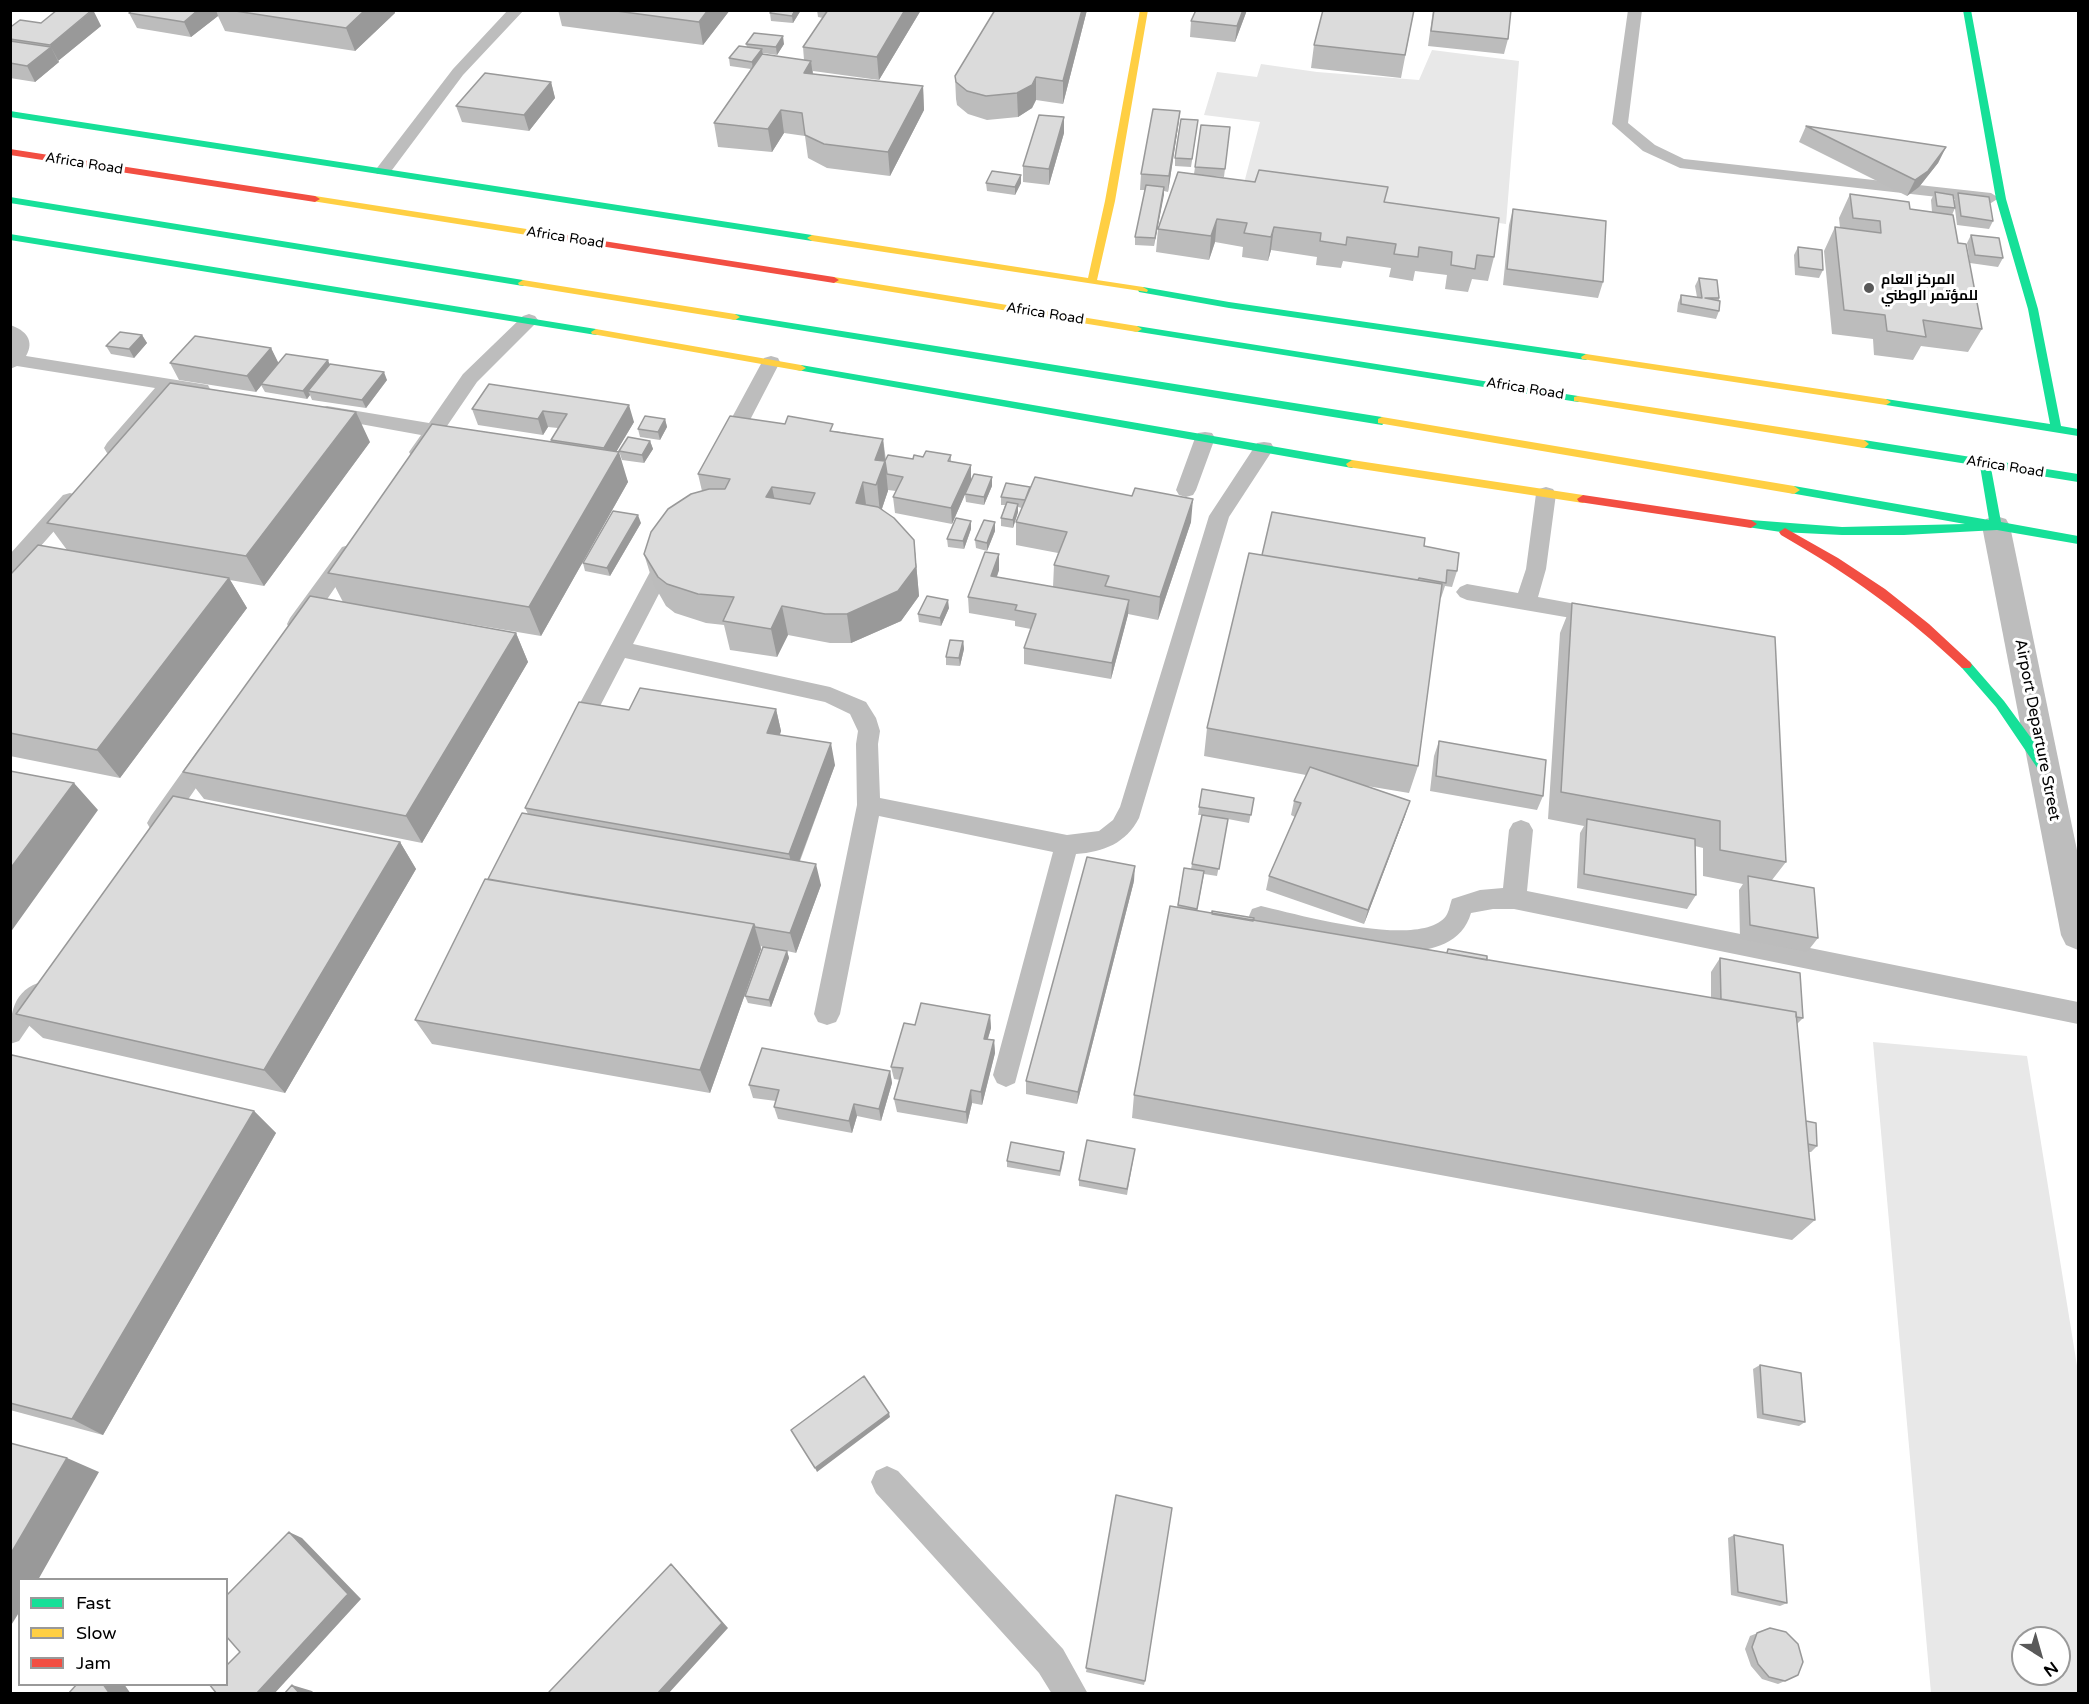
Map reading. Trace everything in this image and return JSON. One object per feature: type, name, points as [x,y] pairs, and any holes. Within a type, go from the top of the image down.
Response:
[{"type":"main road","points":[[1092,281],[1110,201],[1144,10]]},
{"type":"main road","points":[[1967,10],[2001,199],[2033,309],[2056,429]]},
{"type":"main road","points":[[10,114],[1092,281],[1240,307],[1823,392],[2079,432]]},
{"type":"main road","name":"Africa Road","points":[[10,152],[2079,478]]},
{"type":"main road","points":[[10,200],[1608,457],[2079,540]]},
{"type":"main road","points":[[10,237],[529,320],[1546,495],[1778,528],[1853,532],[1926,531],[1996,526]]},
{"type":"main road","points":[[1985,464],[1996,526]]},
{"type":"main road","points":[[1778,528],[1848,568],[1928,628],[1971,670],[2009,715],[2043,765]]},
{"type":"street","name":"Airport Departure Street","points":[[1996,526],[2043,765],[2069,842],[2079,935]]},
{"type":"lane","points":[[383,171],[458,72],[517,10]]},
{"type":"lane","points":[[1635,10],[1620,123],[1649,148],[1680,162],[2001,199]]},
{"type":"lane","points":[[407,470],[470,378],[529,320]]},
{"type":"lane","points":[[10,332],[20,338],[23,344],[12,362],[169,383],[215,392]]},
{"type":"lane","points":[[718,463],[771,362]]},
{"type":"lane","points":[[101,463],[169,383]]},
{"type":"lane","points":[[308,408],[467,436]]},
{"type":"lane","points":[[1186,490],[1205,438]]},
{"type":"lane","points":[[869,805],[1067,845],[1085,845],[1102,841],[1117,832],[1127,820],[1219,516],[1264,448]]},
{"type":"lane","points":[[10,568],[78,489]]},
{"type":"lane","points":[[1526,602],[1536,569],[1546,495]]},
{"type":"lane","points":[[565,752],[680,535]]},
{"type":"lane","points":[[284,645],[359,538]]},
{"type":"lane","points":[[1467,592],[1617,618]]},
{"type":"lane","points":[[619,650],[831,695],[858,708],[870,731],[867,744],[869,805],[827,1014]]},
{"type":"lane","points":[[147,839],[222,732]]},
{"type":"lane","points":[[1514,899],[1521,830]]},
{"type":"lane","points":[[1006,1075],[1067,845]]},
{"type":"lane","points":[[1261,916],[1385,942],[1395,942],[1426,939],[1443,932],[1456,922],[1461,906],[1477,900],[1495,897],[1514,899],[2079,1013]]},
{"type":"lane","points":[[10,1033],[51,975]]},
{"type":"lane","points":[[887,1482],[1051,1661],[1071,1694]]},
{"type":"shaded area","points":[[1432,50],[1519,61],[1506,224],[1243,187],[1260,122],[1204,115],[1217,72],[1257,77],[1261,64],[1317,72],[1419,80]]},
{"type":"shaded area","points":[[1873,1042],[2027,1056],[2078,1372],[2078,1693],[1931,1693]]},
{"type":"building","points":[[57,10],[92,10],[50,45],[10,39],[10,26],[20,20],[41,23]]},
{"type":"building","points":[[132,10],[198,10],[184,22],[129,13]]},
{"type":"building","points":[[229,10],[365,10],[346,28]]},
{"type":"building","points":[[609,10],[708,10],[699,22]]},
{"type":"building","points":[[772,10],[795,10],[792,16],[770,13]]},
{"type":"building","points":[[828,10],[905,10],[877,57],[803,47]]},
{"type":"building","points":[[995,10],[1082,10],[1063,81],[1036,77],[1032,85],[1017,93],[986,96],[967,91],[956,82],[955,76]]},
{"type":"building","points":[[1196,10],[1243,10],[1237,26],[1191,21]]},
{"type":"building","points":[[1323,10],[1414,10],[1405,55],[1314,45]]},
{"type":"building","points":[[1434,10],[1511,10],[1508,39],[1431,31]]},
{"type":"building","points":[[754,33],[783,36],[776,47],[746,44]]},
{"type":"building","points":[[10,41],[51,47],[27,66],[10,63]]},
{"type":"building","points":[[739,46],[762,49],[752,62],[729,58]]},
{"type":"building","points":[[762,54],[811,61],[804,73],[923,86],[888,152],[824,144],[805,135],[802,113],[781,110],[768,129],[714,123]]},
{"type":"building","points":[[485,73],[551,82],[524,115],[456,106]]},
{"type":"building","points":[[1153,109],[1180,111],[1169,176],[1141,174]]},
{"type":"building","points":[[1039,115],[1064,117],[1049,169],[1023,166]]},
{"type":"building","points":[[1181,119],[1198,120],[1192,159],[1175,158]]},
{"type":"building","points":[[1201,125],[1230,127],[1225,169],[1195,167]]},
{"type":"building","points":[[1806,126],[1946,147],[1928,171],[1915,180]]},
{"type":"building","points":[[1259,170],[1388,187],[1384,202],[1499,218],[1494,257],[1477,255],[1475,269],[1451,265],[1452,252],[1419,247],[1418,257],[1394,254],[1396,244],[1347,237],[1346,245],[1320,241],[1321,233],[1274,227],[1271,237],[1244,233],[1247,223],[1217,219],[1211,236],[1158,229],[1178,172],[1255,182]]},
{"type":"building","points":[[992,171],[1021,175],[1015,187],[986,183]]},
{"type":"building","points":[[1146,185],[1164,187],[1155,238],[1135,237]]},
{"type":"building","points":[[1935,192],[1953,195],[1955,208],[1937,206]]},
{"type":"building","points":[[1958,193],[1989,197],[1993,221],[1961,216]]},
{"type":"building","points":[[1850,194],[1909,202],[1910,209],[1953,215],[1958,243],[1966,244],[1982,329],[1923,320],[1926,337],[1887,331],[1885,315],[1844,310],[1835,227],[1881,233],[1880,221],[1853,218]]},
{"type":"building","points":[[1513,209],[1606,221],[1603,282],[1507,269]]},
{"type":"building","points":[[1971,235],[1999,238],[2003,258],[1975,255]]},
{"type":"building","points":[[1798,247],[1822,250],[1823,270],[1799,267]]},
{"type":"building","points":[[1699,278],[1717,280],[1719,298],[1705,298],[1720,301],[1719,311],[1681,304],[1681,295],[1702,298]]},
{"type":"building","points":[[120,332],[142,335],[129,349],[106,346]]},
{"type":"building","points":[[195,336],[271,348],[247,376],[170,363]]},
{"type":"building","points":[[286,354],[328,360],[303,391],[261,384]]},
{"type":"building","points":[[330,364],[384,372],[362,400],[308,391]]},
{"type":"building","points":[[170,383],[356,412],[246,556],[47,523]]},
{"type":"building","points":[[489,384],[629,405],[604,448],[551,440],[567,414],[543,411],[538,419],[472,409]]},
{"type":"building","points":[[645,416],[665,419],[658,432],[638,429]]},
{"type":"building","points":[[730,416],[785,424],[788,416],[833,424],[830,431],[883,439],[875,460],[885,461],[876,485],[863,482],[856,503],[878,507],[894,518],[914,540],[916,567],[898,591],[847,614],[825,614],[782,606],[771,629],[723,621],[734,597],[698,594],[667,584],[658,577],[644,554],[651,532],[668,509],[691,494],[709,489],[725,489],[730,479],[698,474]],"holes":[[[772,487],[815,493],[810,504],[766,497]]]},
{"type":"building","points":[[432,424],[619,452],[529,607],[328,573]]},
{"type":"building","points":[[628,437],[650,441],[642,455],[619,451]]},
{"type":"building","points":[[926,451],[951,455],[948,461],[971,465],[951,508],[893,497],[903,477],[887,474],[885,461],[888,455],[913,459],[914,455],[923,457]]},
{"type":"building","points":[[974,474],[992,477],[984,497],[965,494]]},
{"type":"building","points":[[1035,477],[1132,496],[1135,488],[1193,499],[1160,597],[1105,586],[1109,576],[1054,565],[1067,532],[1016,522]]},
{"type":"building","points":[[1006,483],[1030,487],[1025,500],[1001,497]]},
{"type":"building","points":[[1007,502],[1018,504],[1013,520],[1001,518]]},
{"type":"building","points":[[613,511],[638,515],[607,568],[583,563]]},
{"type":"building","points":[[1272,512],[1425,538],[1424,546],[1459,553],[1457,571],[1447,570],[1446,583],[1262,555]]},
{"type":"building","points":[[956,518],[971,521],[963,541],[947,539]]},
{"type":"building","points":[[984,520],[995,522],[987,543],[975,540]]},
{"type":"building","points":[[38,545],[229,578],[97,750],[10,733],[10,575]]},
{"type":"building","points":[[985,552],[999,554],[991,576],[1129,600],[1112,663],[1024,648],[1036,614],[1015,610],[1017,605],[968,597]]},
{"type":"building","points":[[1249,553],[1442,584],[1418,766],[1207,728]]},
{"type":"building","points":[[310,596],[516,633],[406,816],[183,772]]},
{"type":"building","points":[[927,596],[948,600],[940,618],[918,614]]},
{"type":"building","points":[[1572,603],[1775,637],[1786,862],[1720,850],[1720,821],[1561,792]]},
{"type":"building","points":[[950,640],[963,641],[959,658],[946,657]]},
{"type":"building","points":[[640,688],[776,709],[767,733],[831,743],[789,854],[525,808],[579,702],[629,710]]},
{"type":"building","points":[[1439,741],[1546,760],[1543,796],[1436,776]]},
{"type":"building","points":[[1310,767],[1410,801],[1368,910],[1269,876],[1301,803],[1294,801]]},
{"type":"building","points":[[10,771],[74,783],[10,869]]},
{"type":"building","points":[[1202,789],[1254,798],[1251,815],[1199,807]]},
{"type":"building","points":[[173,796],[400,842],[264,1070],[16,1014]]},
{"type":"building","points":[[522,813],[816,864],[790,933],[755,927],[754,924],[488,879]]},
{"type":"building","points":[[1202,815],[1228,819],[1219,869],[1192,864]]},
{"type":"building","points":[[1587,819],[1695,839],[1696,895],[1584,874]]},
{"type":"building","points":[[1087,857],[1135,866],[1078,1092],[1026,1081]]},
{"type":"building","points":[[1184,868],[1204,871],[1197,909],[1178,905]]},
{"type":"building","points":[[1748,876],[1814,888],[1818,938],[1750,925]]},
{"type":"building","points":[[485,879],[754,924],[700,1070],[415,1020]]},
{"type":"building","points":[[1170,906],[1796,1012],[1815,1220],[1134,1095]]},
{"type":"building","points":[[1212,911],[1254,918],[1253,921],[1212,914]]},
{"type":"building","points":[[763,947],[787,951],[769,1000],[745,996]]},
{"type":"building","points":[[1448,949],[1487,956],[1487,960],[1447,953]]},
{"type":"building","points":[[1720,958],[1800,973],[1803,1018],[1796,1017],[1796,1012],[1721,999]]},
{"type":"building","points":[[921,1003],[990,1015],[984,1039],[994,1040],[981,1092],[971,1090],[966,1112],[894,1099],[903,1068],[891,1067],[904,1023],[915,1025]]},
{"type":"building","points":[[762,1048],[890,1071],[879,1109],[854,1104],[849,1121],[774,1107],[779,1090],[749,1085]]},
{"type":"building","points":[[12,1055],[254,1111],[72,1419],[10,1403],[10,1058]]},
{"type":"building","points":[[1806,1121],[1816,1123],[1817,1146],[1808,1144]]},
{"type":"building","points":[[1087,1140],[1135,1149],[1127,1189],[1079,1180]]},
{"type":"building","points":[[1011,1142],[1064,1152],[1060,1171],[1007,1161]]},
{"type":"building","points":[[1760,1365],[1801,1373],[1805,1422],[1763,1414]]},
{"type":"building","points":[[864,1376],[889,1413],[815,1468],[791,1430]]},
{"type":"building","points":[[10,1443],[67,1458],[10,1555]]},
{"type":"building","points":[[1116,1495],[1172,1508],[1145,1681],[1086,1668]]},
{"type":"building","points":[[289,1532],[348,1594],[256,1694],[217,1694],[211,1686],[228,1686],[228,1664],[240,1652],[228,1638],[228,1594]]},
{"type":"building","points":[[1734,1535],[1783,1545],[1787,1603],[1738,1592]]},
{"type":"building","points":[[671,1564],[722,1623],[657,1694],[551,1694],[549,1692]]},
{"type":"building","points":[[1770,1628],[1786,1632],[1798,1644],[1803,1662],[1798,1675],[1785,1681],[1769,1677],[1758,1664],[1752,1647],[1757,1633]]},
{"type":"building","points":[[292,1685],[300,1694],[284,1694]]},
{"type":"building","points":[[75,1686],[104,1686],[110,1694],[68,1694]]},
{"type":"traffic: fast","points":[[1967,10],[2001,199],[2033,309],[2056,429]]},
{"type":"traffic: fast","points":[[10,114],[812,238]]},
{"type":"traffic: fast","points":[[10,200],[523,283]]},
{"type":"traffic: fast","points":[[10,237],[596,332]]},
{"type":"traffic: fast","points":[[1143,290],[1229,305],[1586,357]]},
{"type":"traffic: fast","points":[[735,317],[1382,421]]},
{"type":"traffic: fast","points":[[1137,329],[1578,399]]},
{"type":"traffic: fast","points":[[801,368],[1352,464]]},
{"type":"traffic: fast","points":[[1886,402],[2078,432]]},
{"type":"traffic: fast","points":[[1864,444],[2078,478]]},
{"type":"traffic: fast","points":[[1985,464],[1996,526]]},
{"type":"traffic: fast","points":[[1794,490],[2078,540]]},
{"type":"traffic: fast","points":[[1751,524],[1781,528],[1873,532],[1996,526]]},
{"type":"traffic: fast","points":[[1966,665],[2000,704],[2043,765]]},
{"type":"traffic: slow","points":[[1092,281],[1110,201],[1144,10]]},
{"type":"traffic: slow","points":[[315,199],[565,238]]},
{"type":"traffic: slow","points":[[812,238],[1143,290]]},
{"type":"traffic: slow","points":[[834,280],[1137,329]]},
{"type":"traffic: slow","points":[[523,283],[735,317]]},
{"type":"traffic: slow","points":[[596,332],[801,368]]},
{"type":"traffic: slow","points":[[1586,357],[1886,402]]},
{"type":"traffic: slow","points":[[1578,399],[1864,444]]},
{"type":"traffic: slow","points":[[1382,421],[1794,490]]},
{"type":"traffic: slow","points":[[1352,464],[1583,499]]},
{"type":"traffic: jam","points":[[10,152],[315,199]]},
{"type":"traffic: jam","points":[[565,238],[834,280]]},
{"type":"traffic: jam","points":[[1583,499],[1751,524]]},
{"type":"traffic: jam","points":[[1785,532],[1881,592],[1946,645],[1966,665]]},
{"type":"place","name":"المركز العام للمؤتمر الوطني","points":[[1869,288]]}]
